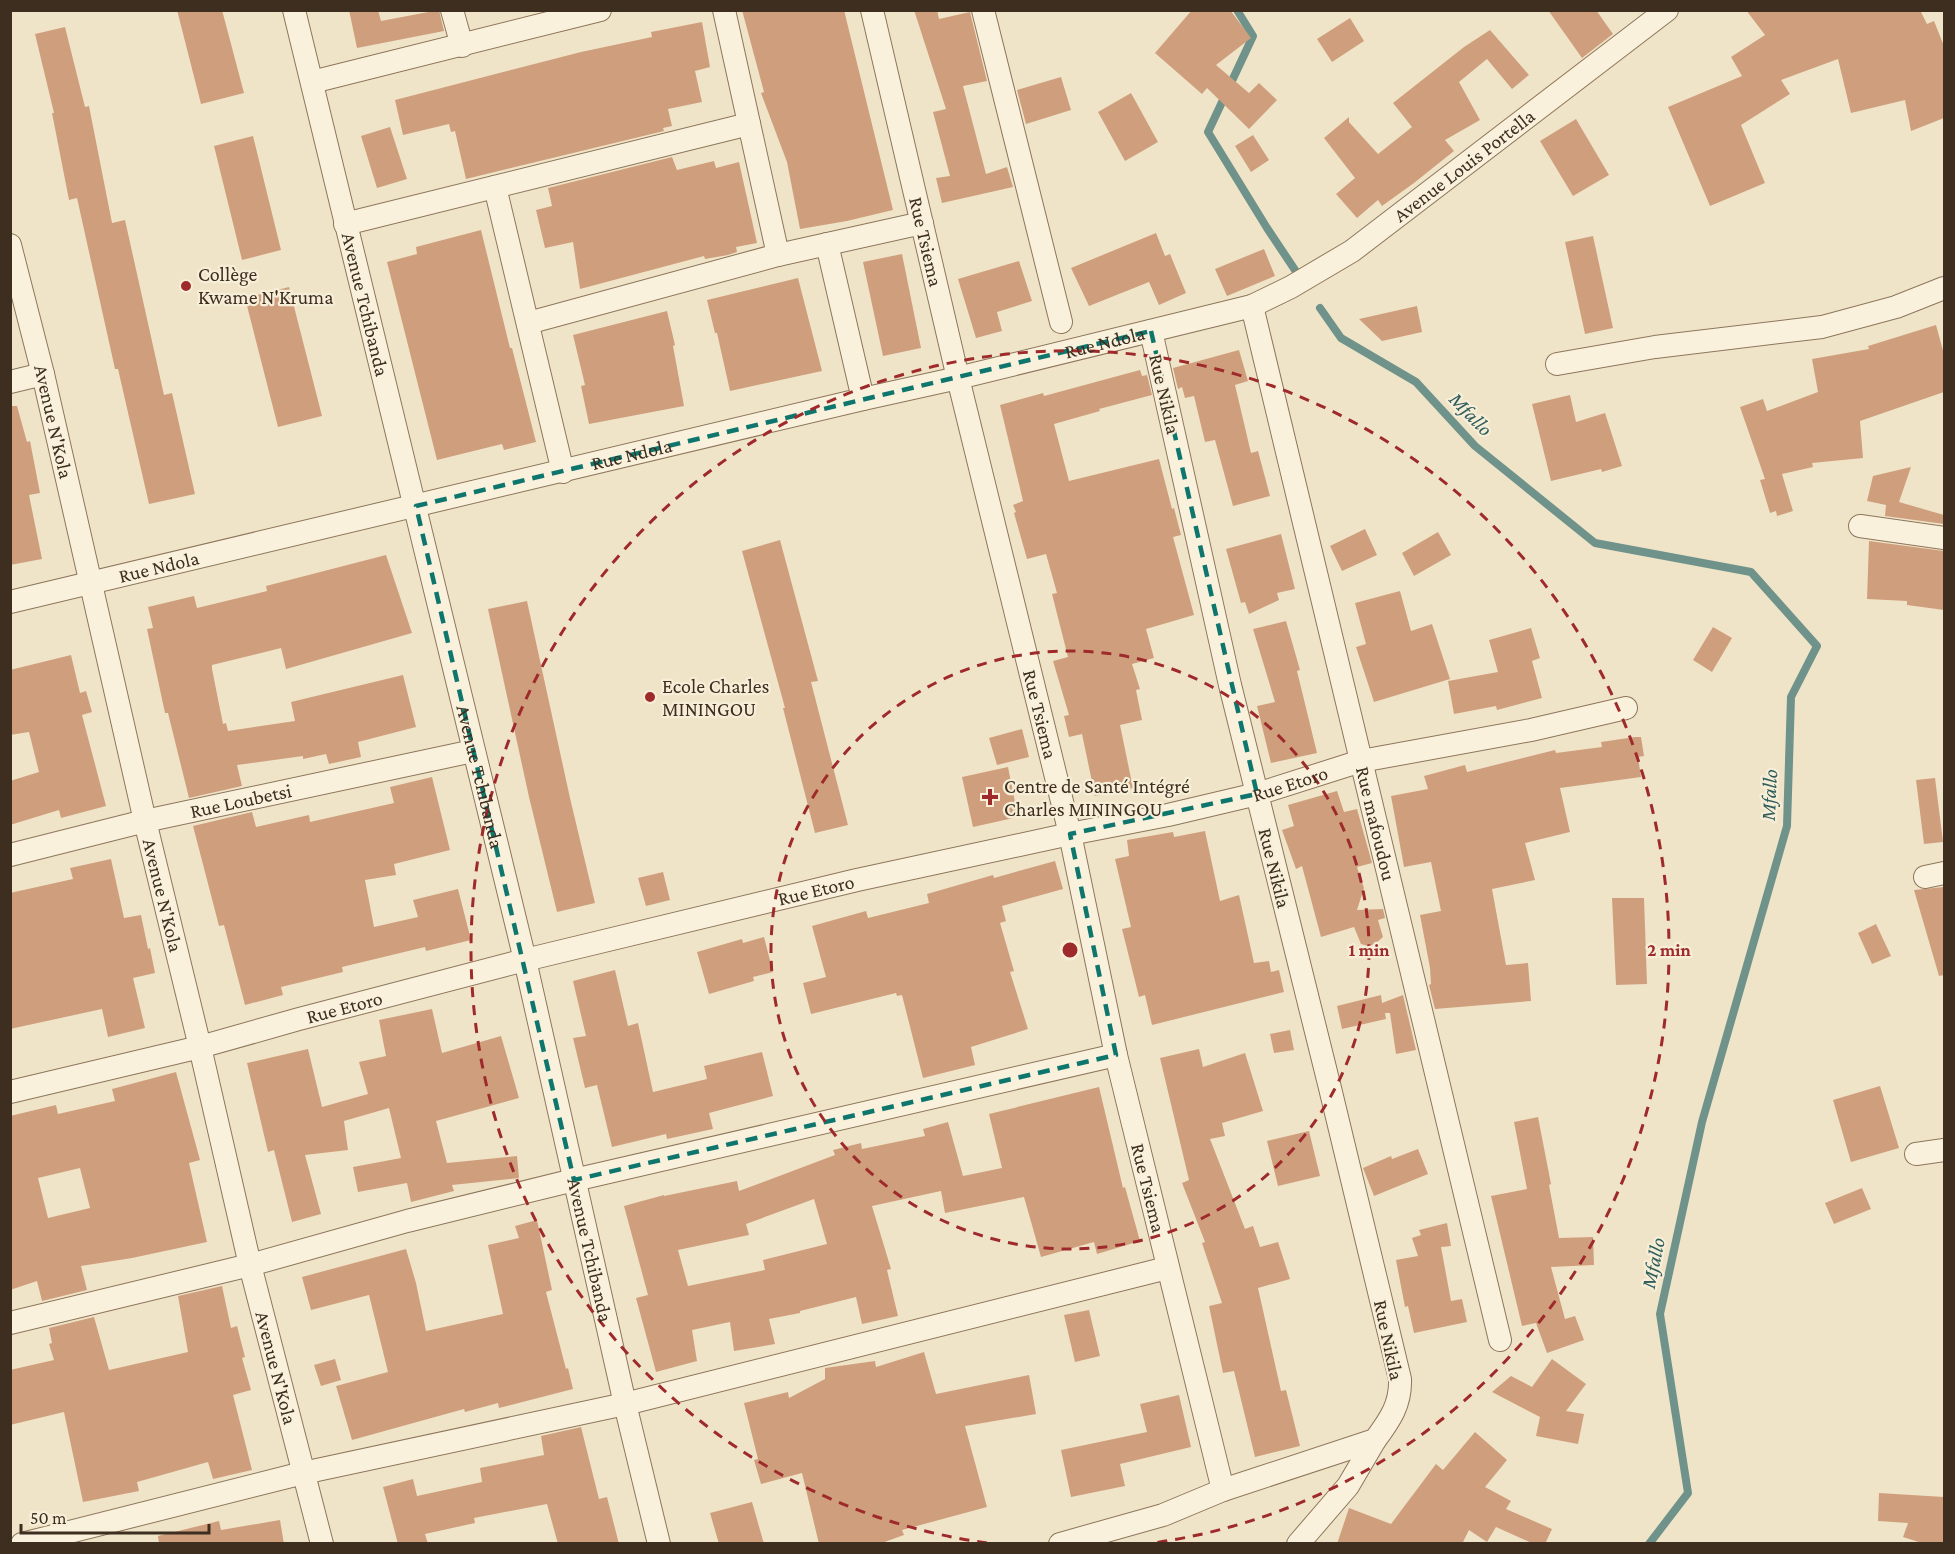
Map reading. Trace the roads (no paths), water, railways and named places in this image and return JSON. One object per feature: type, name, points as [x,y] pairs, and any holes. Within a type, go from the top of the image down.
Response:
[{"type":"street","name":"Avenue Tchibanda","points":[[294,10],[525,960],[658,1544]]},
{"type":"street","points":[[453,10],[462,46]]},
{"type":"street","points":[[312,82],[600,10]]},
{"type":"street","points":[[724,10],[778,255]]},
{"type":"street","name":"Rue Tsiema","points":[[872,10],[958,378],[1070,834],[1116,1055],[1223,1490]]},
{"type":"street","points":[[983,10],[1061,322]]},
{"type":"street","name":"Avenue Louis Portella","points":[[1252,306],[1291,287],[1352,251],[1667,10]]},
{"type":"street","points":[[345,224],[749,124]]},
{"type":"street","points":[[495,187],[563,472]]},
{"type":"street","points":[[528,323],[778,255],[922,224]]},
{"type":"street","points":[[827,244],[863,399]]},
{"type":"street","name":"Avenue N'Kola","points":[[10,245],[43,374],[145,821],[250,1265],[322,1544]]},
{"type":"street","points":[[1557,364],[1655,347],[1822,327],[1896,307],[1944,288]]},
{"type":"street","name":"Rue Ndola","points":[[10,602],[958,378],[1252,306]]},
{"type":"street","name":"Rue mafoudou","points":[[1252,306],[1500,1340]]},
{"type":"street","name":"Rue Nikila","points":[[1151,331],[1230,684],[1397,1367],[1400,1392],[1398,1403],[1376,1440]]},
{"type":"street","points":[[10,382],[43,374]]},
{"type":"street","points":[[1860,526],[1944,538]]},
{"type":"street","name":"Rue Etoro","points":[[10,1092],[200,1047],[525,960],[857,880],[1168,815],[1257,794],[1361,761],[1532,730],[1626,708]]},
{"type":"street","name":"Rue Loubetsi","points":[[10,855],[145,821],[473,751]]},
{"type":"street","points":[[10,1323],[250,1265],[407,1221],[574,1180],[1116,1055]]},
{"type":"street","points":[[1916,1154],[1944,1150]]},
{"type":"street","points":[[22,1544],[303,1473],[625,1404],[1167,1268]]},
{"type":"street","points":[[1059,1544],[1163,1515],[1223,1490],[1376,1440]]},
{"type":"street","points":[[1298,1544],[1348,1486],[1376,1440]]},
{"type":"waterway","name":"Mfallo","points":[[1237,10],[1253,36],[1208,132],[1295,270]]},
{"type":"waterway","name":"Mfallo","points":[[1320,308],[1341,338],[1416,382],[1475,446],[1595,543],[1751,572],[1817,646],[1791,697],[1787,826],[1702,1122],[1660,1314],[1688,1493],[1649,1544]]},
{"type":"place","name":"Collège Kwame N'Kruma","points":[[186,286]]},
{"type":"place","name":"Ecole Charles MININGOU","points":[[650,697]]},
{"type":"place","name":"Centre de Santé Intégré Charles MININGOU","points":[[990,797]]}]
